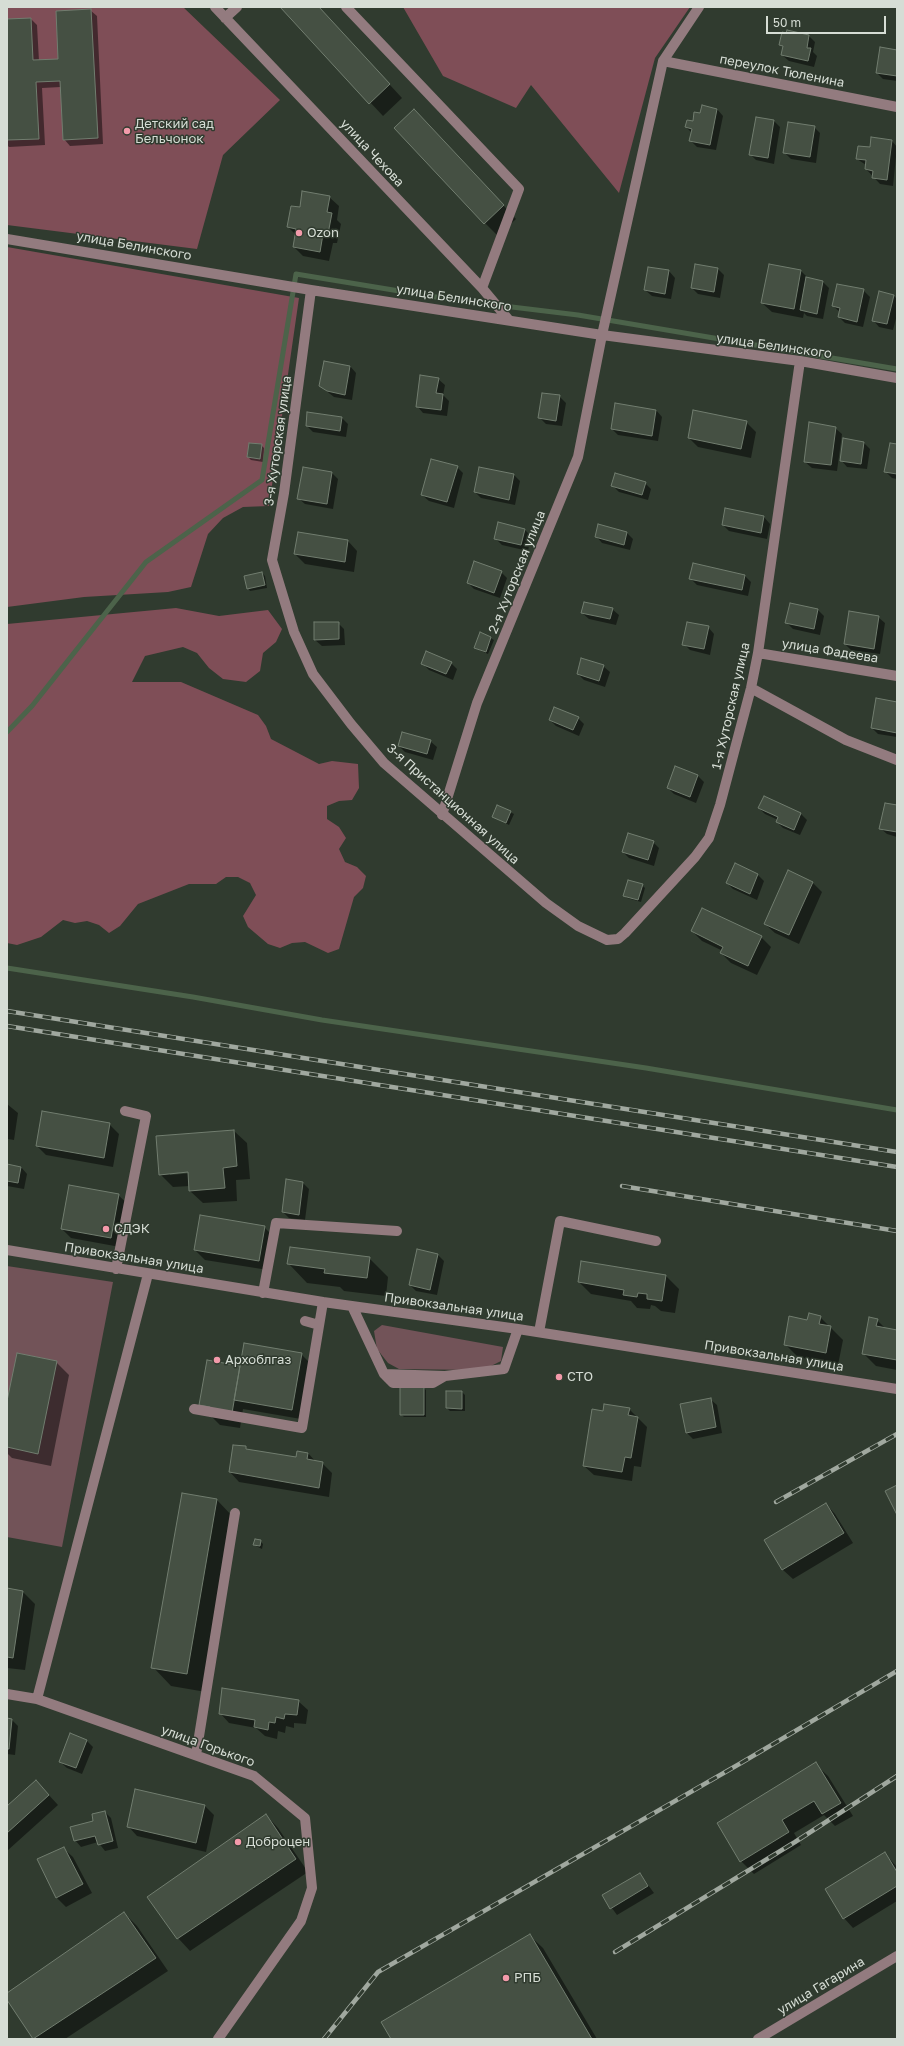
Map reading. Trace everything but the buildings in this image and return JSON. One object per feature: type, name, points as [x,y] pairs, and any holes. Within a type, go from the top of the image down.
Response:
[{"type":"street","name":"улица Чехова","points":[[215,7],[482,288],[508,319]]},
{"type":"street","points":[[226,18],[237,7]]},
{"type":"street","points":[[346,7],[519,190],[482,288]]},
{"type":"street","points":[[663,61],[699,7]]},
{"type":"street","name":"переулок Тюленина","points":[[663,61],[897,107]]},
{"type":"street","name":"2-я Хуторская улица","points":[[442,815],[477,703],[578,457],[602,335],[663,61]]},
{"type":"street","name":"улица Белинского","points":[[7,239],[311,290],[508,319],[602,335],[800,361],[897,378]]},
{"type":"street","name":"3-я Хуторская улица","points":[[282,594],[272,560],[284,492],[311,290]]},
{"type":"street","name":"1-я Хуторская улица","points":[[607,940],[618,939],[625,933],[695,858],[709,838],[720,805],[751,688],[758,653],[800,361]]},
{"type":"street","name":"3-я Пристанционная улица","points":[[282,594],[294,632],[313,674],[351,724],[384,763],[442,815],[546,903],[578,926],[607,940]]},
{"type":"street","name":"улица Фадеева","points":[[758,653],[897,676]]},
{"type":"street","points":[[751,688],[846,740],[897,760]]},
{"type":"street","points":[[116,1269],[146,1116],[125,1111]]},
{"type":"street","points":[[539,1332],[560,1222],[656,1241]]},
{"type":"street","points":[[263,1293],[276,1223],[397,1231]]},
{"type":"street","name":"Привокзальная улица","points":[[7,1250],[263,1293],[539,1332],[897,1389]]},
{"type":"street","points":[[7,1694],[37,1699],[148,1274]]},
{"type":"street","points":[[194,1409],[302,1428],[323,1302]]},
{"type":"street","points":[[352,1306],[384,1374],[445,1376],[504,1369],[518,1329]]},
{"type":"street","points":[[305,1321],[319,1325]]},
{"type":"street","points":[[196,1755],[235,1513]]},
{"type":"street","name":"улица Горького","points":[[37,1699],[254,1776],[305,1818],[312,1888],[301,1921],[218,2039]]},
{"type":"street","name":"улица Гагарина","points":[[758,2039],[897,1956]]},
{"type":"shaded area","name":"Детский сад Бельчонок","points":[[7,7],[183,7],[280,100],[223,155],[197,249],[7,225]]},
{"type":"shaded area","points":[[403,7],[690,7],[655,58],[619,193],[531,85],[516,108],[443,76]]},
{"type":"shaded area","points":[[7,247],[299,298],[269,506],[243,507],[223,518],[208,534],[191,587],[168,592],[84,597],[7,607]]},
{"type":"shaded area","points":[[176,608],[219,616],[268,610],[282,629],[276,642],[263,653],[260,671],[246,682],[223,679],[209,668],[197,653],[183,647],[145,656],[132,682],[181,682],[258,715],[266,726],[271,739],[319,764],[332,761],[358,764],[359,788],[352,800],[339,801],[327,806],[327,819],[339,827],[346,838],[339,849],[345,862],[357,867],[366,876],[363,888],[354,897],[339,949],[328,953],[305,942],[292,943],[280,948],[268,944],[248,927],[243,916],[256,895],[250,883],[238,877],[226,877],[216,884],[189,884],[138,904],[120,926],[109,933],[99,925],[87,921],[75,923],[63,920],[41,937],[17,945],[7,943],[7,624]]},
{"type":"shaded area","points":[[7,1266],[113,1282],[62,1547],[7,1537]]},
{"type":"shaded area","points":[[382,1325],[503,1347],[501,1361],[491,1366],[474,1370],[399,1369],[388,1363],[377,1349],[374,1331]]},
{"type":"waterway","points":[[7,732],[32,706],[146,562],[262,480],[296,274],[454,300],[578,315],[897,369]]},
{"type":"waterway","points":[[7,968],[193,997],[322,1020],[646,1068],[897,1110]]},
{"type":"railway","points":[[7,1011],[897,1152]]},
{"type":"railway","points":[[7,1026],[897,1167]]},
{"type":"railway","points":[[622,1186],[897,1231]]},
{"type":"railway","points":[[776,1502],[897,1434]]},
{"type":"railway","points":[[324,2039],[378,1972],[741,1763],[897,1671]]},
{"type":"railway","points":[[615,1952],[795,1842],[897,1776]]},
{"type":"place","name":"Детский сад Бельчонок","points":[[127,131]]},
{"type":"place","name":"Ozon","points":[[299,233]]},
{"type":"place","name":"СДЭК","points":[[106,1229]]},
{"type":"place","name":"Архоблгаз","points":[[217,1360]]},
{"type":"place","name":"СТО","points":[[559,1377]]},
{"type":"place","name":"Доброцен","points":[[238,1842]]},
{"type":"place","name":"РПБ","points":[[506,1978]]}]
